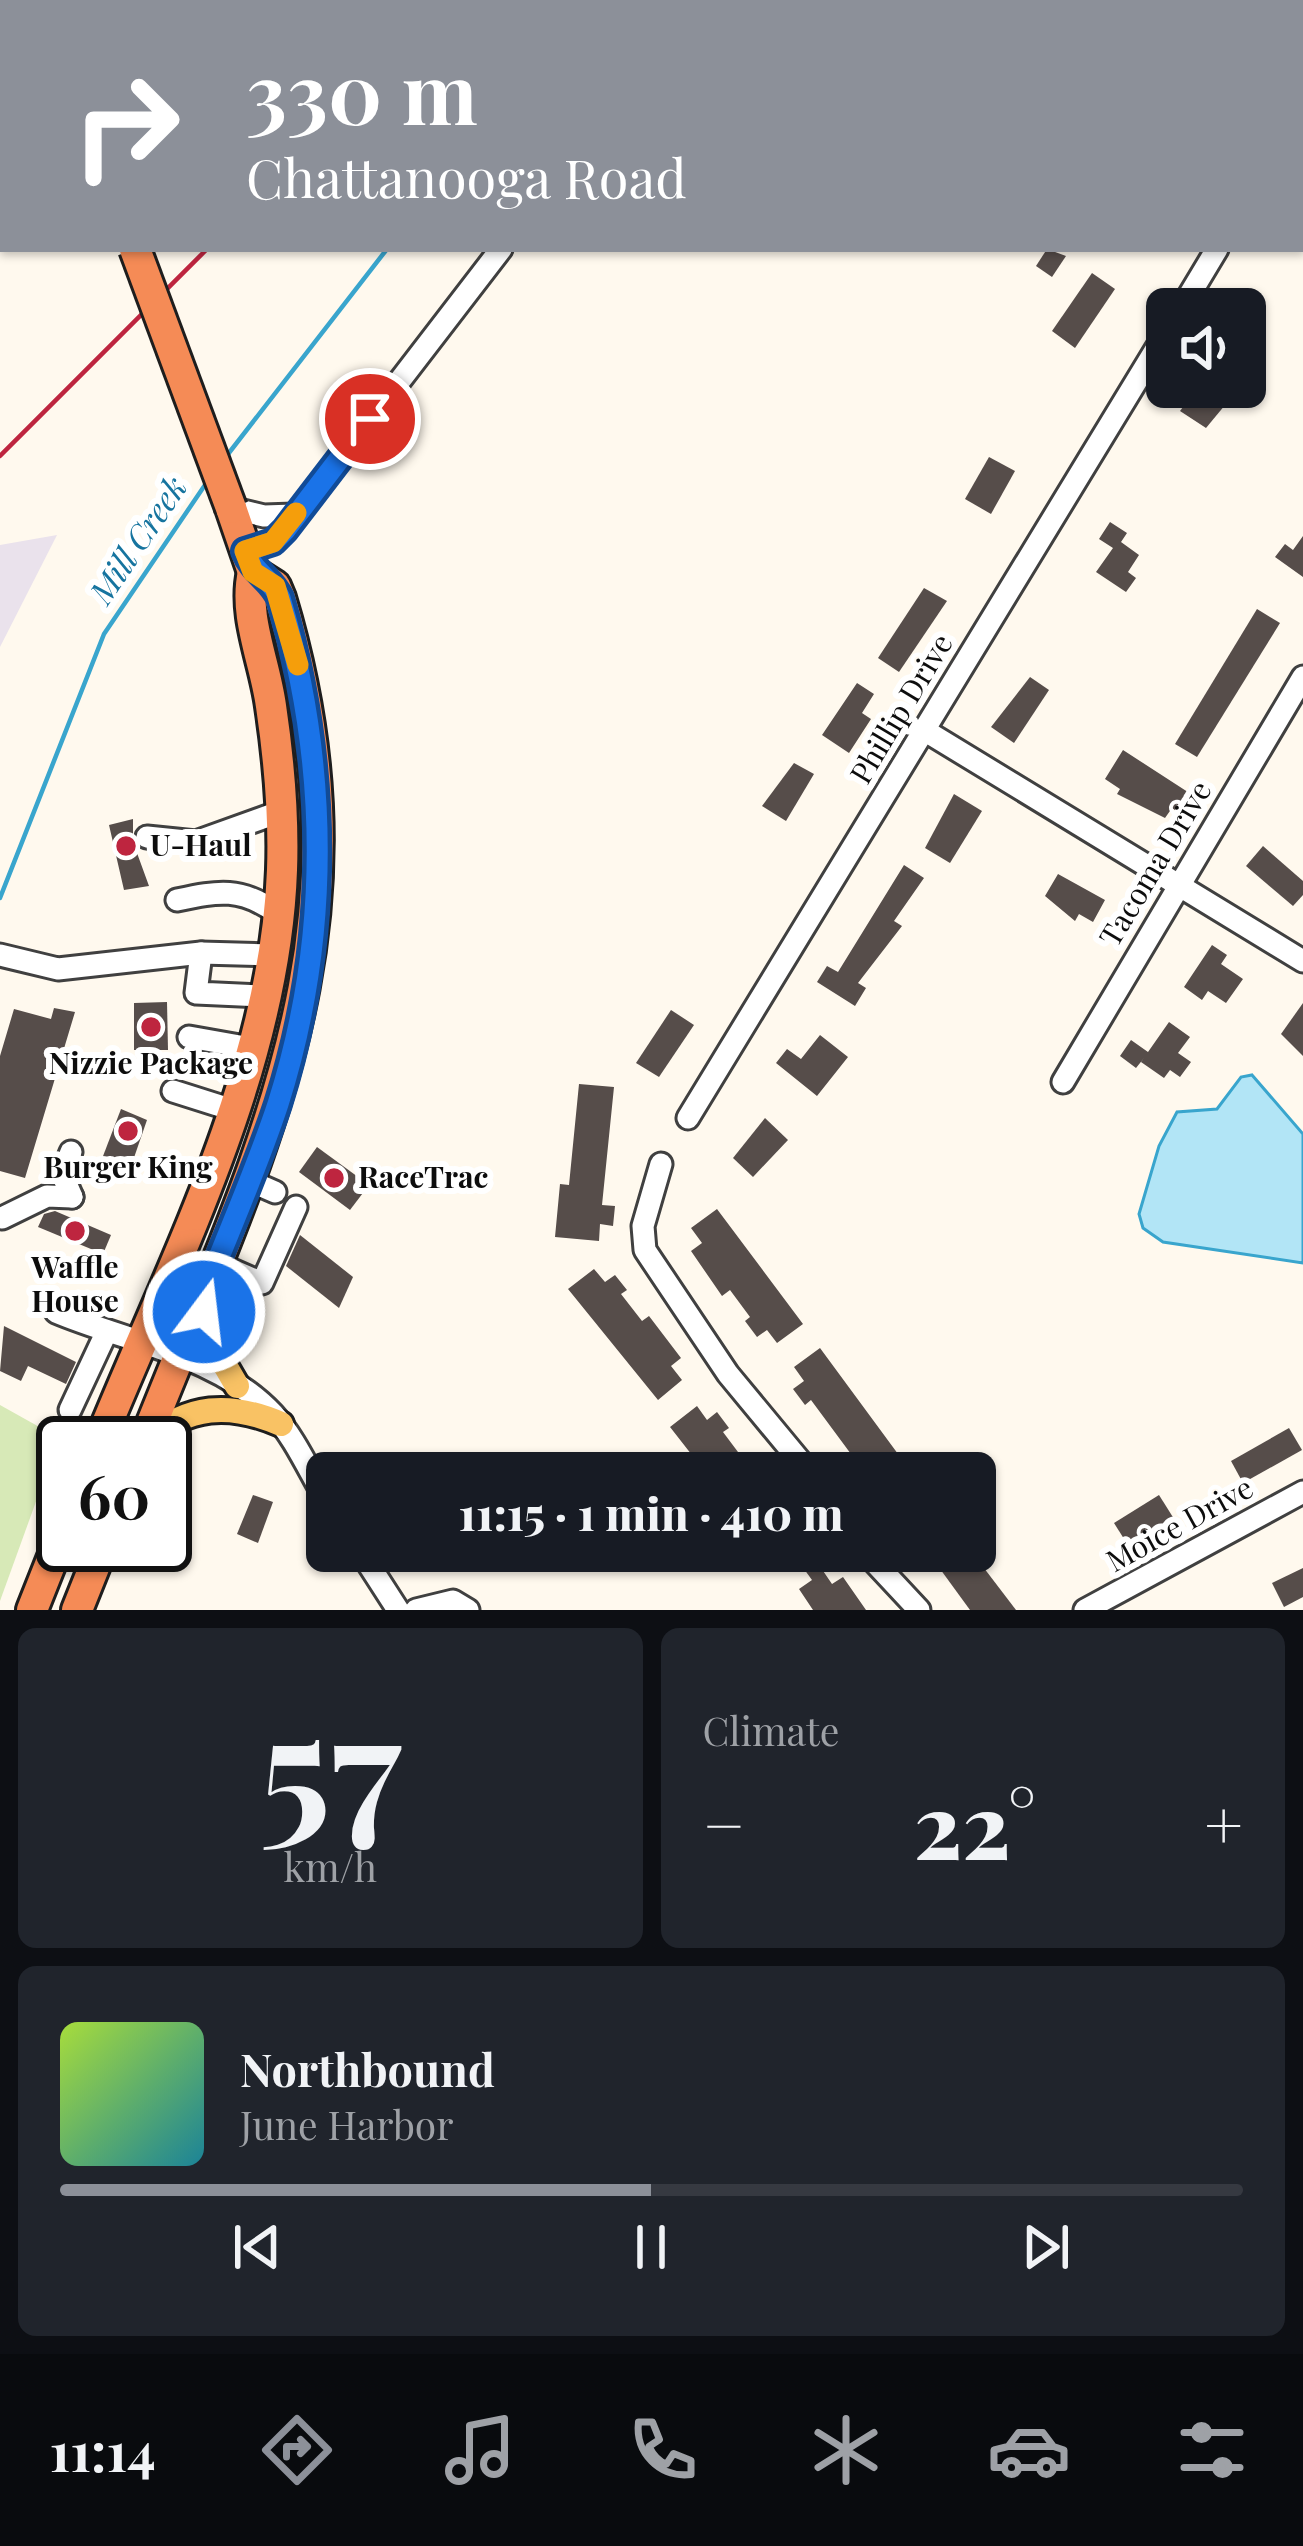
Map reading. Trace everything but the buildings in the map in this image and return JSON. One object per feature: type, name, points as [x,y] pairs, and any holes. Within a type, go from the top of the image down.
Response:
[{"type":"highway","points":[[110,1416],[232,1110],[251,1048],[278,913],[282,812],[271,701],[247,600],[249,562],[136,252]]},
{"type":"highway","points":[[155,1416],[216,1263],[262,1186],[299,1023],[316,906],[315,759],[302,680],[275,586],[249,562]]},
{"type":"highway","points":[[32,1610],[47,1572]]},
{"type":"highway","points":[[77,1610],[93,1572]]},
{"type":"main road","points":[[202,1300],[219,1355],[236,1386]]},
{"type":"main road","points":[[188,1416],[204,1409],[232,1408],[281,1424]]},
{"type":"street","points":[[249,562],[273,542],[499,252]]},
{"type":"street","points":[[1193,288],[1215,252]]},
{"type":"street","name":"Phillip Drive","points":[[688,1118],[1146,366]]},
{"type":"street","points":[[231,508],[264,516],[294,515]]},
{"type":"street","name":"Tacoma Drive","points":[[1063,1082],[1303,677]]},
{"type":"street","points":[[924,730],[1303,961]]},
{"type":"street","points":[[147,837],[196,842],[282,812]]},
{"type":"street","points":[[177,900],[229,889],[255,897],[278,913]]},
{"type":"street","points":[[201,953],[196,993],[263,996]]},
{"type":"street","points":[[0,956],[58,969],[201,953],[271,956]]},
{"type":"street","points":[[188,1037],[251,1048]]},
{"type":"street","points":[[172,1090],[232,1110]]},
{"type":"street","points":[[2,1219],[47,1196],[71,1152]]},
{"type":"street","points":[[661,1164],[641,1238],[720,1362],[793,1452]]},
{"type":"street","points":[[47,1196],[72,1197],[62,1174]]},
{"type":"street","points":[[216,1263],[262,1283],[296,1207]]},
{"type":"street","points":[[56,1312],[179,1356],[236,1386],[281,1424],[306,1466]]},
{"type":"street","points":[[70,1411],[107,1330]]},
{"type":"street","name":"Moice Drive","points":[[1085,1610],[1303,1492]]},
{"type":"street","points":[[373,1572],[398,1610]]},
{"type":"street","points":[[884,1572],[920,1610]]},
{"type":"street","points":[[416,1610],[453,1601],[468,1610]]},
{"type":"shaded area","points":[[57,535],[0,647],[0,545]]},
{"type":"green space","points":[[0,1405],[36,1425],[36,1502],[0,1601]]},
{"type":"water","points":[[1252,1075],[1303,1134],[1303,1263],[1163,1242],[1143,1228],[1139,1214],[1159,1146],[1177,1112],[1217,1109],[1241,1077]]},
{"type":"waterway","name":"Mill Creek","points":[[225,458],[385,252]]},
{"type":"waterway","name":"Mill Creek","points":[[0,898],[104,634],[207,482]]},
{"type":"railway","points":[[0,456],[204,252]]},
{"type":"slow traffic","points":[[296,513],[273,542],[245,551],[253,572],[275,586],[298,665]]},
{"type":"place","name":"U-Haul","points":[[126,846]]},
{"type":"place","name":"Nizzie Package","points":[[151,1027]]},
{"type":"place","name":"Burger King","points":[[128,1131]]},
{"type":"place","name":"RaceTrac","points":[[334,1178]]},
{"type":"place","name":"Waffle House","points":[[75,1231]]},
{"type":"route","points":[[204,1312],[202,1300],[285,1079],[305,994],[316,906],[317,790],[308,706],[280,598],[275,586],[253,572],[245,551],[273,542],[285,530],[370,419]]}]
